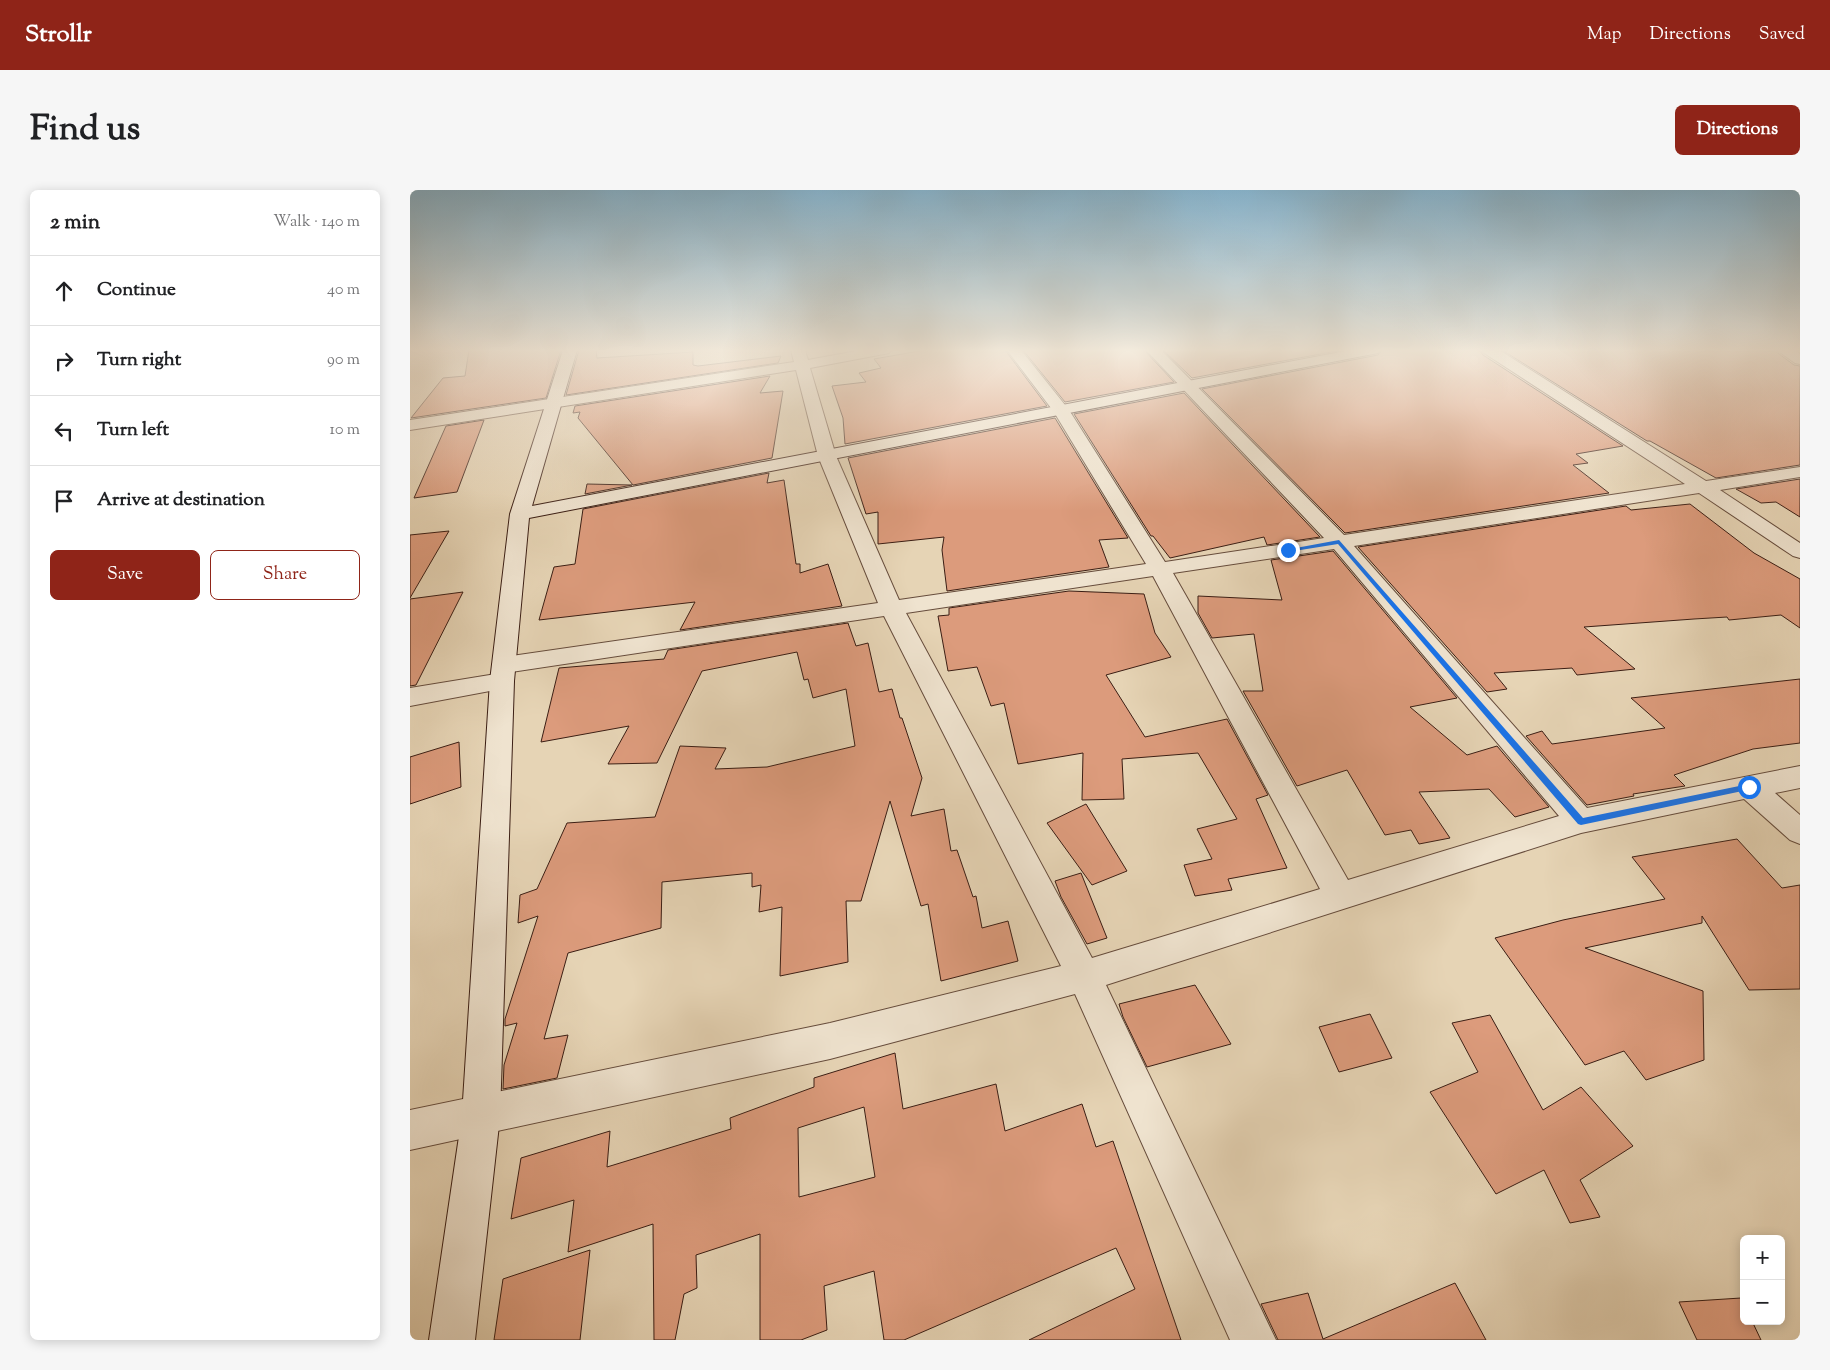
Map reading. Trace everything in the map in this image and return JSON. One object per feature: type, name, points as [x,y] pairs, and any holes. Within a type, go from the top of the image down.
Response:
[{"type":"street","points":[[410,426],[559,404]]},
{"type":"street","points":[[813,404],[827,456],[891,607],[1084,976],[1254,1340]]},
{"type":"street","points":[[1055,404],[1159,568],[1342,897]]},
{"type":"street","points":[[520,514],[1091,404]]},
{"type":"street","points":[[1206,404],[1339,542],[1581,821]]},
{"type":"street","points":[[1573,404],[1800,552]]},
{"type":"street","points":[[452,1340],[481,1116],[503,673],[520,514],[552,405]]},
{"type":"street","points":[[410,697],[503,673],[891,607],[1339,542],[1800,472]]},
{"type":"street","points":[[410,1130],[830,1041],[1084,976],[1581,821],[1800,777]]},
{"type":"street","points":[[1749,787],[1800,832]]},
{"type":"building","points":[[422,404],[508,404],[411,418]]},
{"type":"building","points":[[590,404],[781,404],[772,458],[633,485],[578,418],[580,412],[573,413],[575,406]]},
{"type":"building","points":[[838,404],[1045,404],[1047,406],[845,444],[843,418]]},
{"type":"building","points":[[1128,404],[1194,404],[1320,537],[1267,545],[1264,537],[1170,558],[1153,536],[1151,536],[1074,414]]},
{"type":"building","points":[[1217,404],[1558,404],[1623,446],[1576,454],[1588,463],[1573,465],[1609,493],[1345,533]]},
{"type":"building","points":[[1588,404],[1800,404],[1800,465],[1716,478],[1647,441]]},
{"type":"building","points":[[1055,418],[1128,538],[1099,540],[1109,567],[947,591],[942,550],[944,537],[878,544],[878,512],[866,514],[848,458]]},
{"type":"building","points":[[484,420],[457,492],[414,498],[446,426]]},
{"type":"building","points":[[769,473],[767,483],[784,480],[796,564],[800,564],[800,573],[828,564],[842,606],[680,630],[695,602],[539,620],[554,567],[575,564],[583,509]]},
{"type":"building","points":[[1800,479],[1800,517],[1776,502],[1761,503],[1736,489]]},
{"type":"building","points":[[587,484],[632,485],[585,494]]},
{"type":"building","points":[[1690,504],[1754,553],[1800,579],[1800,628],[1781,615],[1729,620],[1727,617],[1584,627],[1635,669],[1577,675],[1572,668],[1494,673],[1507,689],[1487,692],[1358,547],[1626,506],[1631,510]]},
{"type":"building","points":[[449,531],[410,598],[410,535]]},
{"type":"building","points":[[1333,551],[1457,698],[1410,707],[1467,755],[1497,746],[1549,807],[1515,817],[1489,789],[1419,792],[1450,838],[1419,844],[1411,830],[1385,835],[1347,770],[1297,786],[1243,691],[1263,691],[1254,634],[1212,638],[1198,613],[1198,596],[1282,600],[1271,560]]},
{"type":"building","points":[[1069,591],[1144,594],[1155,633],[1171,657],[1106,675],[1145,737],[1227,719],[1268,795],[1256,799],[1287,868],[1228,879],[1232,890],[1195,896],[1184,865],[1212,859],[1197,829],[1237,819],[1198,753],[1122,759],[1124,799],[1082,800],[1083,753],[1018,764],[1004,703],[991,706],[977,667],[948,671],[938,616],[949,615],[949,608]]},
{"type":"building","points":[[463,592],[416,685],[410,686],[410,599]]},
{"type":"building","points":[[848,623],[856,646],[868,643],[879,692],[892,689],[900,718],[902,718],[922,778],[911,816],[944,809],[951,851],[957,850],[973,897],[976,896],[982,928],[1008,921],[1018,961],[941,981],[928,904],[921,906],[890,801],[861,901],[846,901],[848,962],[780,976],[782,907],[759,912],[761,885],[752,887],[752,873],[662,882],[661,928],[568,953],[544,1039],[568,1035],[557,1078],[503,1089],[504,1065],[517,1023],[505,1026],[505,1019],[538,916],[518,923],[520,895],[537,889],[567,823],[655,817],[680,746],[726,748],[715,769],[767,767],[855,746],[846,689],[813,698],[808,679],[804,680],[797,652],[702,671],[657,763],[608,764],[629,726],[541,742],[559,668],[664,659],[668,650]]},
{"type":"building","points":[[1800,679],[1800,743],[1753,749],[1674,775],[1685,786],[1633,794],[1634,796],[1587,805],[1526,736],[1542,731],[1552,744],[1665,728],[1631,698]]},
{"type":"building","points":[[459,742],[461,787],[410,804],[410,757]]},
{"type":"building","points":[[1086,804],[1127,871],[1092,885],[1047,823]]},
{"type":"building","points":[[1737,839],[1782,888],[1800,885],[1800,989],[1749,990],[1702,916],[1702,923],[1585,948],[1703,991],[1704,1060],[1646,1080],[1624,1051],[1585,1065],[1495,938],[1563,920],[1665,899],[1632,857]]},
{"type":"building","points":[[1081,873],[1107,938],[1087,944],[1061,897],[1055,881]]},
{"type":"building","points":[[1195,985],[1231,1044],[1147,1067],[1123,1017],[1119,1004]]},
{"type":"building","points":[[1370,1014],[1392,1058],[1339,1072],[1319,1027]]},
{"type":"building","points":[[1490,1015],[1543,1110],[1581,1087],[1633,1146],[1580,1180],[1600,1217],[1570,1223],[1544,1170],[1496,1194],[1430,1092],[1478,1072],[1452,1023]]},
{"type":"building","points":[[895,1053],[903,1109],[996,1084],[1005,1131],[1082,1104],[1096,1147],[1113,1141],[1181,1340],[1029,1340],[1135,1289],[1116,1248],[904,1340],[884,1340],[874,1271],[824,1286],[827,1330],[801,1340],[760,1340],[760,1234],[696,1255],[697,1288],[684,1294],[675,1340],[654,1340],[653,1224],[568,1252],[574,1200],[511,1219],[521,1158],[610,1131],[607,1167],[731,1129],[730,1118],[814,1087],[814,1078]],"holes":[[[864,1107],[875,1177],[799,1197],[798,1128]]]},
{"type":"building","points":[[590,1250],[580,1340],[494,1340],[503,1279]]},
{"type":"building","points":[[1455,1283],[1486,1340],[1278,1340],[1261,1304],[1308,1293],[1323,1339]]},
{"type":"building","points":[[1740,1298],[1740,1325],[1754,1325],[1761,1340],[1697,1340],[1679,1302]]},
{"type":"route","points":[[1288,550],[1339,542],[1581,821],[1749,787]]}]
